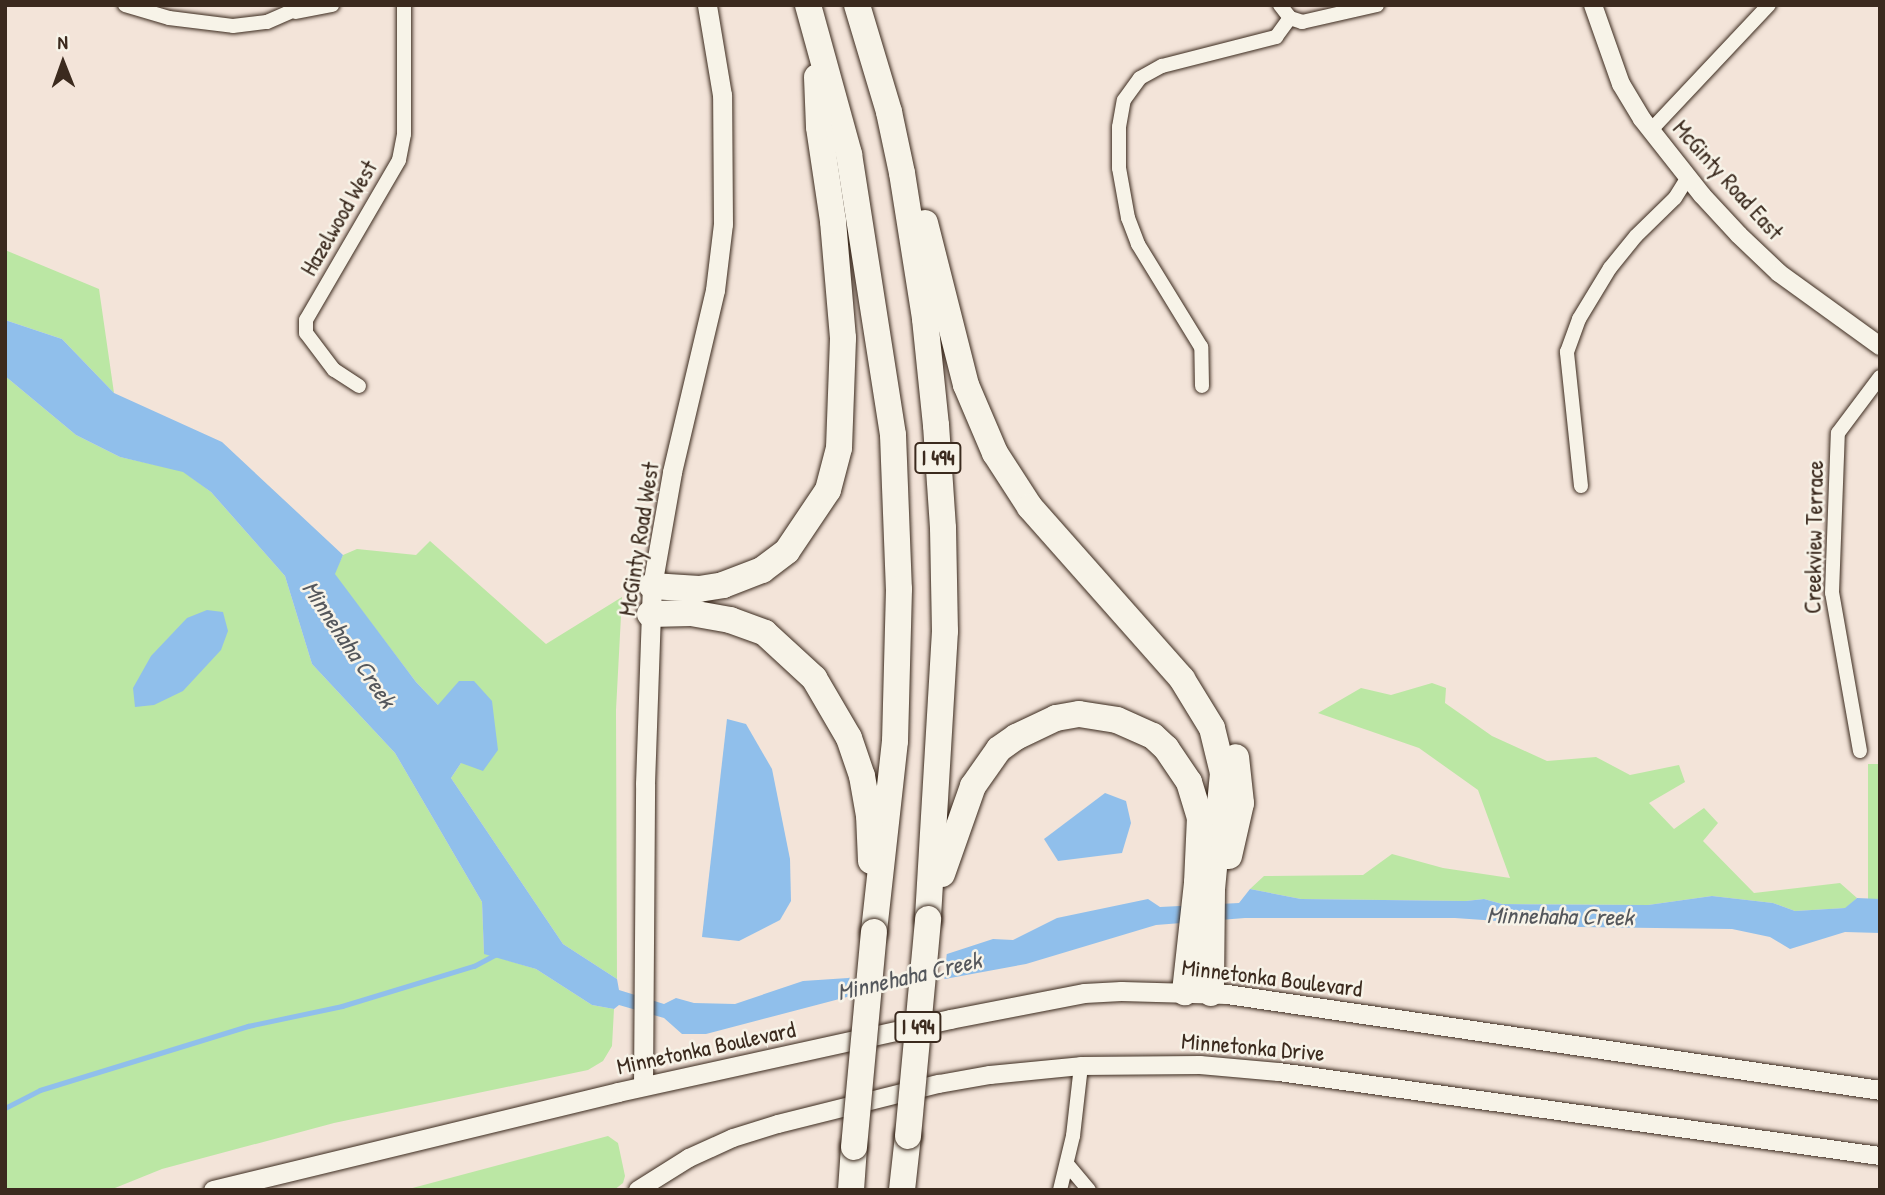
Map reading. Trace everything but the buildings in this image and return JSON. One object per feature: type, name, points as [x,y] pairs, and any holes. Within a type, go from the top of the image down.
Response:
[{"type":"highway","name":"I 494","points":[[857,5],[889,113],[902,173],[926,331],[943,528],[945,631],[928,919],[902,1190]]},
{"type":"highway","points":[[652,586],[699,589],[723,585],[762,570],[787,551],[828,490],[839,448],[843,338],[833,221],[819,127],[812,18]]},
{"type":"highway","name":"I 494","points":[[812,18],[849,154],[893,435],[900,589],[896,727],[851,1190]]},
{"type":"highway","points":[[902,173],[923,217],[954,343],[977,411],[995,453],[1030,507],[1182,679],[1212,729],[1223,772],[1212,889],[1198,992]]},
{"type":"highway","points":[[650,614],[691,613],[730,620],[765,633],[814,678],[849,738],[862,776],[869,815],[874,932]]},
{"type":"highway","points":[[928,919],[960,814],[973,786],[999,749],[1056,718],[1099,715],[1153,736],[1166,748],[1189,782],[1200,817],[1197,883],[1198,992]]},
{"type":"main road","name":"McGinty Road West","points":[[643,1087],[642,950],[652,586],[672,472],[715,290],[723,224],[722,95],[707,5]]},
{"type":"main road","name":"Minnetonka Boulevard","points":[[213,1190],[643,1087],[1016,1005],[1084,993],[1198,992],[1880,1090]]},
{"type":"street","points":[[125,5],[169,18],[233,26],[267,22],[292,13],[332,5]]},
{"type":"street","points":[[292,13],[306,5]]},
{"type":"street","name":"Hazelwood West","points":[[359,386],[327,361],[306,333],[306,320],[399,160],[404,134],[404,5]]},
{"type":"street","points":[[1280,5],[1290,18],[1302,22],[1377,5]]},
{"type":"street","name":"McGinty Road East","points":[[1593,5],[1621,84],[1651,130],[1688,177],[1739,236],[1779,273],[1880,346]]},
{"type":"street","points":[[1651,130],[1769,5]]},
{"type":"street","points":[[1202,386],[1201,346],[1138,244],[1128,218],[1119,168],[1119,127],[1125,100],[1140,78],[1162,66],[1276,37],[1290,18]]},
{"type":"street","points":[[1581,486],[1567,352],[1579,319],[1610,268],[1636,236],[1675,198],[1688,177]]},
{"type":"street","name":"Creekview Terrace","points":[[1860,751],[1832,593],[1838,433],[1880,377]]},
{"type":"street","name":"Minnetonka Drive","points":[[638,1190],[689,1158],[733,1138],[778,1124],[939,1084],[990,1075],[1081,1066],[1200,1065],[1279,1072],[1880,1156]]},
{"type":"street","points":[[1060,1190],[1067,1164],[1081,1066]]},
{"type":"street","points":[[1067,1164],[1089,1190]]},
{"type":"green space","points":[[5,250],[99,289],[114,393],[62,339],[5,320]]},
{"type":"green space","points":[[5,376],[76,435],[120,457],[183,471],[211,492],[285,576],[312,664],[395,753],[482,902],[484,953],[536,969],[592,1005],[614,1009],[612,1046],[603,1061],[588,1070],[334,1123],[162,1169],[110,1190],[5,1190]]},
{"type":"green space","points":[[430,541],[546,644],[622,597],[616,710],[617,979],[563,944],[451,778],[461,763],[439,706],[416,682],[334,574],[343,555],[357,549],[416,555]]},
{"type":"green space","points":[[1432,683],[1446,688],[1445,703],[1492,736],[1547,761],[1596,757],[1630,775],[1679,765],[1685,782],[1649,803],[1674,829],[1704,808],[1718,823],[1703,841],[1754,893],[1840,883],[1857,898],[1846,908],[1795,911],[1773,903],[1712,896],[1648,905],[1502,904],[1484,899],[1301,899],[1250,889],[1264,876],[1363,875],[1392,854],[1443,868],[1510,878],[1478,790],[1419,748],[1318,713],[1361,688],[1391,695]]},
{"type":"green space","points":[[1868,764],[1880,764],[1880,903],[1868,903]]},
{"type":"green space","points":[[608,1136],[618,1143],[625,1176],[623,1183],[614,1190],[405,1190]]},
{"type":"water","name":"Minnehaha Creek","points":[[5,320],[62,339],[114,393],[222,442],[343,555],[335,574],[416,682],[438,705],[459,681],[474,681],[492,701],[498,750],[483,771],[461,763],[451,778],[563,944],[617,979],[619,990],[664,1004],[676,998],[694,1003],[735,1004],[803,981],[848,978],[947,954],[993,939],[1013,940],[1057,918],[1148,899],[1160,907],[1239,903],[1250,889],[1301,899],[1484,899],[1502,904],[1648,905],[1712,896],[1773,903],[1795,911],[1845,908],[1857,898],[1880,899],[1880,933],[1845,932],[1790,949],[1770,937],[1732,929],[1580,927],[1455,918],[1245,918],[1156,925],[1026,964],[847,997],[706,1034],[682,1034],[664,1018],[619,1005],[614,1009],[592,1005],[536,969],[484,954],[482,902],[395,753],[312,664],[285,576],[211,492],[183,472],[120,457],[76,435],[5,376]]},
{"type":"water","points":[[207,610],[223,612],[228,631],[221,650],[183,691],[154,705],[135,707],[133,688],[151,656],[187,618]]},
{"type":"water","points":[[727,719],[746,724],[772,769],[790,859],[791,901],[780,920],[739,941],[702,937]]},
{"type":"water","points":[[1105,793],[1126,801],[1131,823],[1122,853],[1058,861],[1044,839]]},
{"type":"pier","points":[[947,951],[944,983],[847,1001],[850,974]]},
{"type":"waterway","points":[[5,1108],[40,1090],[248,1026],[342,1006],[474,966],[497,954]]}]
